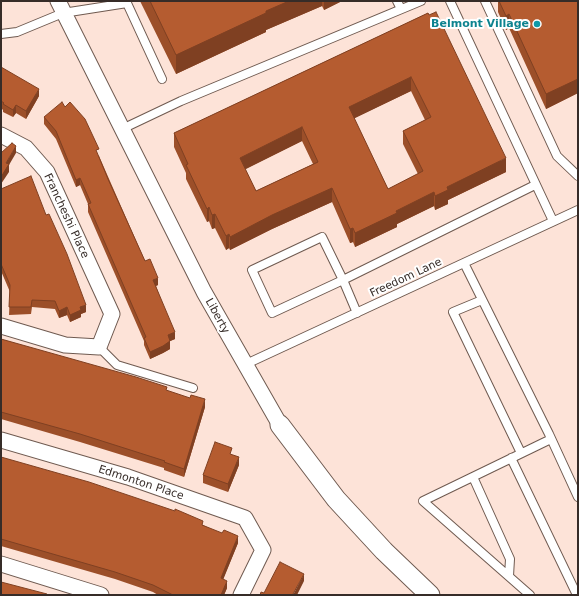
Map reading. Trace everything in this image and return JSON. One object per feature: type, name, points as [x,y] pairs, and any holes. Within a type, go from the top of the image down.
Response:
[{"type":"street","name":"Liberty","points":[[61,7],[204,292],[244,365],[280,425],[336,499],[384,551],[430,595]]},
{"type":"street","name":"Francheshi Place","points":[[1,134],[26,148],[47,172],[112,314],[99,346]]},
{"type":"street","points":[[1,326],[65,345],[99,346]]},
{"type":"street","name":"Edmonton Place","points":[[1,440],[128,477],[245,518],[263,550],[241,595]]},
{"type":"street","points":[[1,564],[101,595]]},
{"type":"lane","points":[[397,1],[401,9]]},
{"type":"lane","points":[[122,129],[181,100],[421,1]]},
{"type":"lane","points":[[450,1],[535,186],[553,221]]},
{"type":"lane","points":[[485,1],[557,156],[578,176]]},
{"type":"lane","points":[[1,34],[17,32],[61,7],[126,2],[162,79]]},
{"type":"lane","points":[[357,313],[343,280],[322,237],[252,270],[272,313],[343,280],[535,186]]},
{"type":"lane","name":"Freedom Lane","points":[[244,365],[578,210]]},
{"type":"lane","points":[[464,263],[578,497]]},
{"type":"lane","points":[[482,300],[453,312],[521,453]]},
{"type":"lane","points":[[99,346],[117,365],[193,388]]},
{"type":"lane","points":[[530,595],[423,501],[551,439]]},
{"type":"lane","points":[[511,458],[577,595]]},
{"type":"lane","points":[[473,477],[510,559],[508,576]]},
{"type":"building","points":[[150,1],[289,1],[176,55]]},
{"type":"building","points":[[499,1],[578,1],[578,79],[546,94],[509,14],[506,16]]},
{"type":"building","points":[[436,12],[506,158],[447,187],[448,190],[435,196],[434,192],[396,211],[397,213],[355,233],[353,228],[350,229],[332,188],[272,215],[230,237],[229,234],[226,236],[215,214],[212,215],[209,207],[207,209],[186,165],[188,164],[174,133],[428,13],[429,15]],"holes":[[[411,77],[431,117],[403,131],[423,171],[388,189],[349,107]],[[302,127],[318,162],[256,191],[240,158]]]},
{"type":"building","points":[[1,67],[39,89],[26,111],[16,105],[13,110],[1,101]]},
{"type":"building","points":[[62,102],[65,107],[70,102],[85,119],[99,149],[96,150],[108,179],[145,261],[150,259],[158,278],[153,280],[175,332],[168,335],[170,341],[150,352],[144,338],[146,337],[88,204],[91,203],[80,178],[76,180],[56,131],[44,117]]},
{"type":"building","points":[[12,143],[16,146],[6,163],[9,164],[1,177],[1,153]]},
{"type":"building","points":[[31,176],[46,215],[49,214],[67,254],[86,305],[80,307],[81,310],[70,315],[67,307],[59,311],[55,301],[32,300],[31,307],[9,307],[10,285],[1,264],[1,189]]},
{"type":"building","points":[[1,339],[136,377],[167,387],[166,390],[190,398],[191,395],[205,399],[184,469],[164,462],[165,461],[80,434],[1,412]]},
{"type":"building","points":[[215,442],[232,448],[230,454],[239,457],[228,484],[203,475]]},
{"type":"building","points":[[1,457],[89,482],[175,511],[175,509],[203,521],[202,525],[222,533],[224,530],[238,536],[221,578],[227,581],[221,595],[173,595],[153,585],[115,572],[1,539]]},
{"type":"building","points":[[280,562],[304,574],[293,594],[296,595],[260,595],[261,592],[264,593]]},
{"type":"building","points":[[1,582],[47,594],[1,595]]},
{"type":"place","name":"Belmont Village","points":[[537,24]]}]
